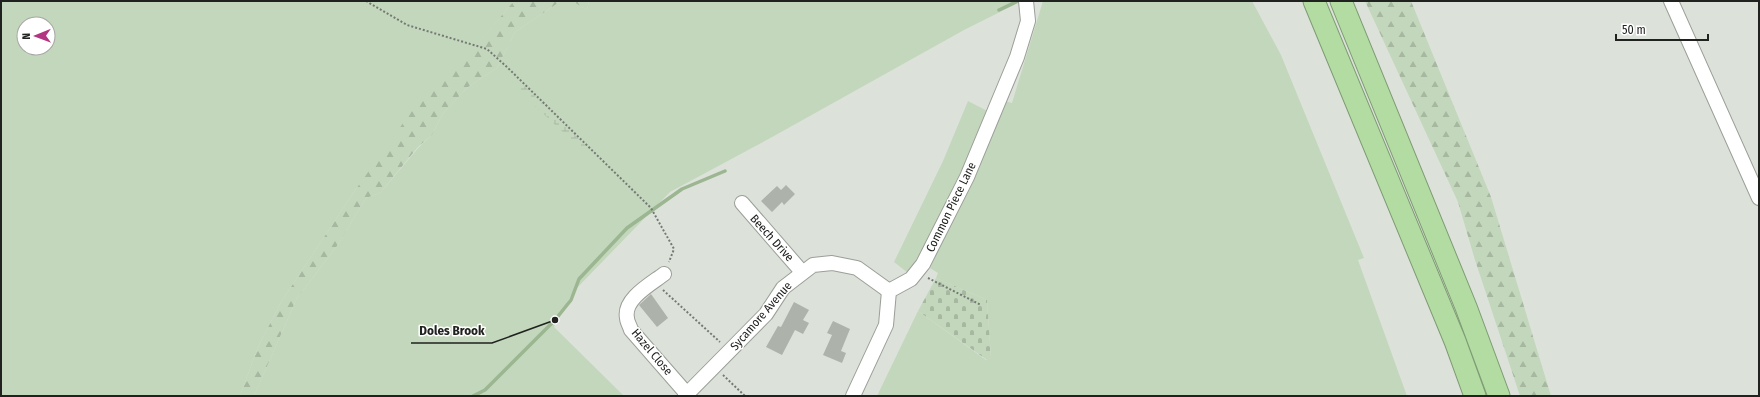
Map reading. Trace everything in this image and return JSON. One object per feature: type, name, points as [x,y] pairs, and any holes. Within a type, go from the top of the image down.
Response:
[{"type":"highway","points":[[1314,1],[1456,341],[1475,396]]},
{"type":"highway","points":[[1341,1],[1466,307],[1499,396]]},
{"type":"street","points":[[1670,1],[1759,198]]},
{"type":"street","name":"Common Piece Lane","points":[[889,291],[911,279],[923,264],[967,176],[1017,57],[1028,21],[1026,2]]},
{"type":"street","name":"Beech Drive","points":[[742,203],[802,272]]},
{"type":"street","name":"Sycamore Avenue","points":[[686,395],[731,352],[766,314],[783,288],[813,265],[832,263],[844,264],[857,268],[889,291]]},
{"type":"street","name":"Hazel Close","points":[[664,274],[637,295],[627,306],[626,317],[631,330],[686,395]]},
{"type":"street","points":[[853,396],[886,326],[889,291]]},
{"type":"path","points":[[366,1],[407,25],[487,49],[508,68],[651,208],[674,249],[664,274],[663,290],[731,352]]},
{"type":"path","points":[[916,272],[981,305]]},
{"type":"path","points":[[715,367],[745,396]]},
{"type":"green space","points":[[1,1],[514,1],[356,189],[281,302],[258,347],[240,396],[1,396]]},
{"type":"green space","points":[[514,1],[561,1],[515,32],[497,68],[468,87],[443,113],[432,135],[418,147],[380,193],[366,198],[337,246],[297,298],[254,396],[240,396],[258,347],[281,302],[356,189],[411,112],[480,41]]},
{"type":"green space","points":[[561,1],[572,1],[587,10],[589,1],[1013,1],[1014,5],[964,30],[670,192],[573,292],[554,327],[624,396],[254,396],[297,298],[337,246],[366,198],[380,193],[419,147],[432,135],[443,113],[468,87],[497,68],[515,32]]},
{"type":"green space","points":[[572,1],[589,1],[587,10]]},
{"type":"green space","points":[[1043,1],[1252,1],[1281,55],[1364,258],[1358,260],[1407,396],[877,396],[918,311],[986,360],[991,358],[987,300],[936,278],[938,273],[917,260],[908,273],[894,262],[943,161],[968,101],[997,116],[1001,100],[1012,103]]},
{"type":"green space","points":[[1365,1],[1411,1],[1491,197],[1551,396],[1520,396],[1475,260],[1458,202]]},
{"type":"green space","points":[[522,84],[587,147],[584,152],[517,89]]},
{"type":"green space","points":[[936,278],[987,300],[991,358],[987,360],[918,311]]},
{"type":"building","points":[[786,185],[795,194],[784,205],[782,202],[772,212],[761,201],[777,186],[781,190]]},
{"type":"building","points":[[651,294],[668,318],[657,327],[639,305]]},
{"type":"building","points":[[794,302],[809,310],[803,320],[809,323],[803,334],[795,330],[782,355],[766,347],[778,326],[781,327]]},
{"type":"building","points":[[833,321],[850,329],[841,351],[846,353],[842,363],[823,355],[832,335],[827,333]]},
{"type":"waterway","points":[[999,10],[1018,1]]},
{"type":"waterway","points":[[473,396],[485,390],[555,320],[571,300],[579,279],[627,228],[682,189],[725,171]]},
{"type":"place","name":"Doles Brook","points":[[555,320]]}]
